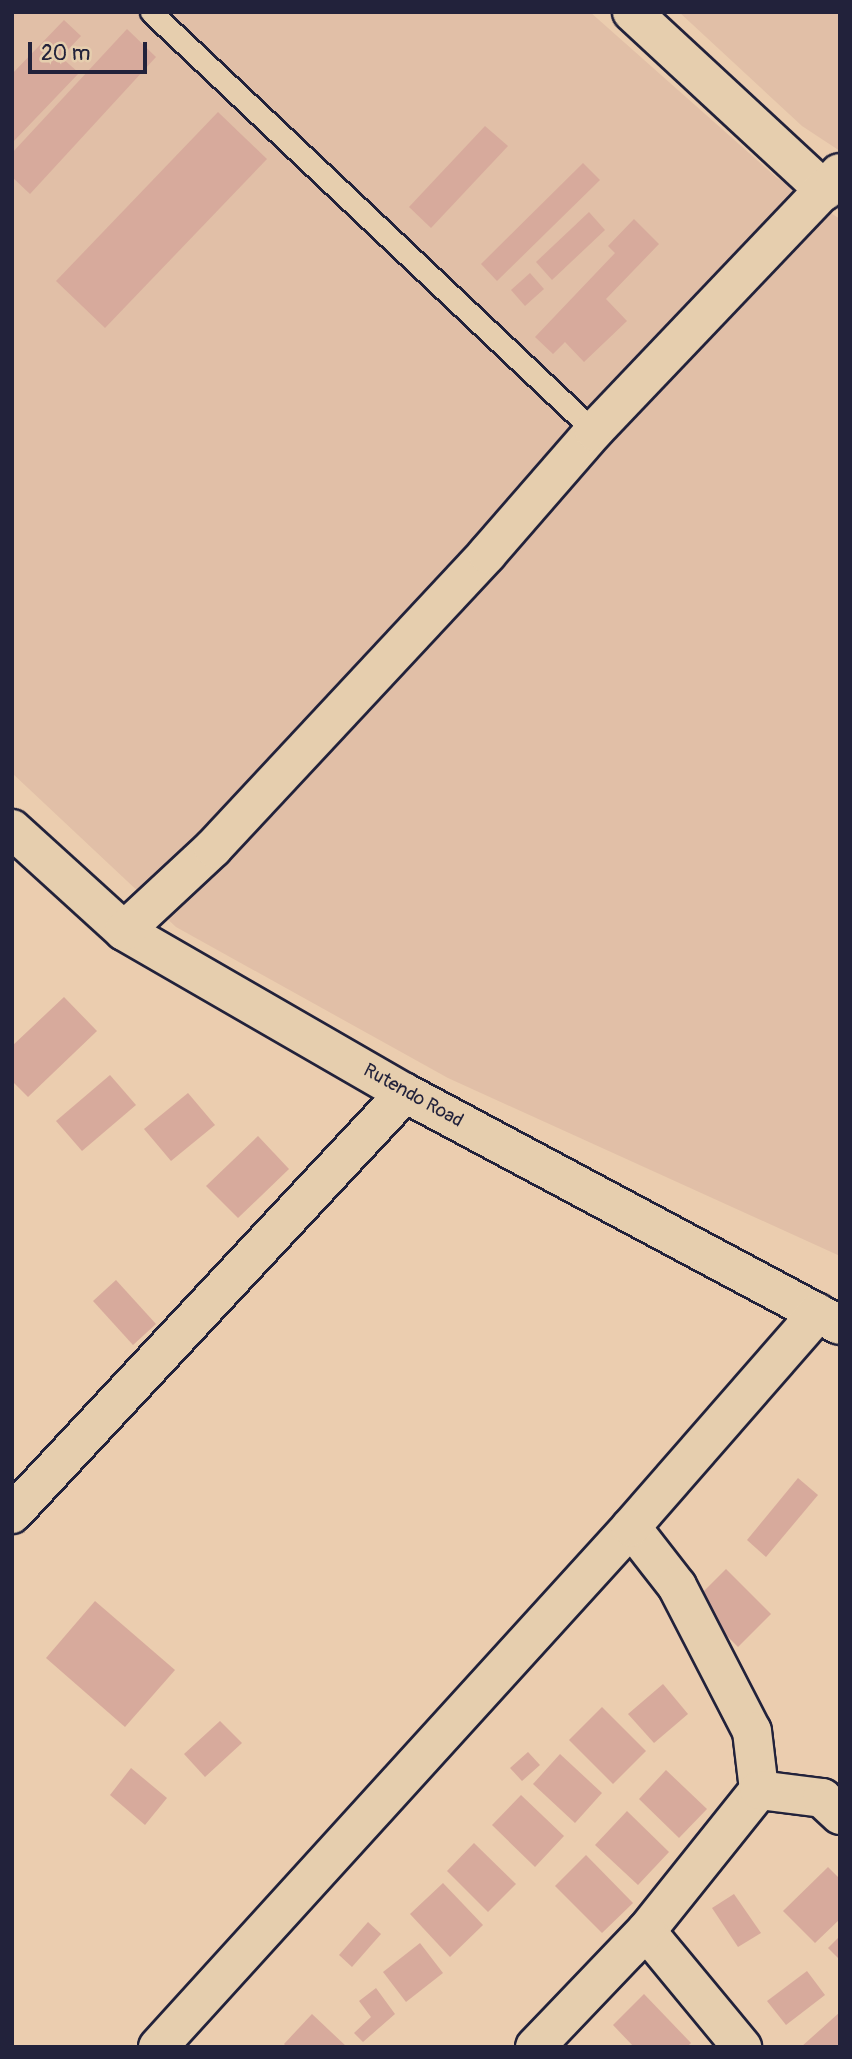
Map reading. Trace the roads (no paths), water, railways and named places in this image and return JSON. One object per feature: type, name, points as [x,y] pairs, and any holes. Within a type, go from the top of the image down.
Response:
[{"type":"street","points":[[124,931],[213,848],[488,554],[594,431],[832,182],[632,12]]},
{"type":"street","name":"Rutendo Road","points":[[12,829],[124,931],[405,1093],[829,1319]]},
{"type":"street","points":[[12,1514],[405,1093]]},
{"type":"street","points":[[158,2047],[631,1527],[829,1319]]},
{"type":"street","points":[[536,2047],[646,1931],[759,1790],[752,1731],[677,1586],[631,1527]]},
{"type":"street","points":[[759,1790],[822,1798],[840,1815]]},
{"type":"street","points":[[646,1931],[742,2047]]},
{"type":"lane","points":[[151,12],[594,431]]}]
